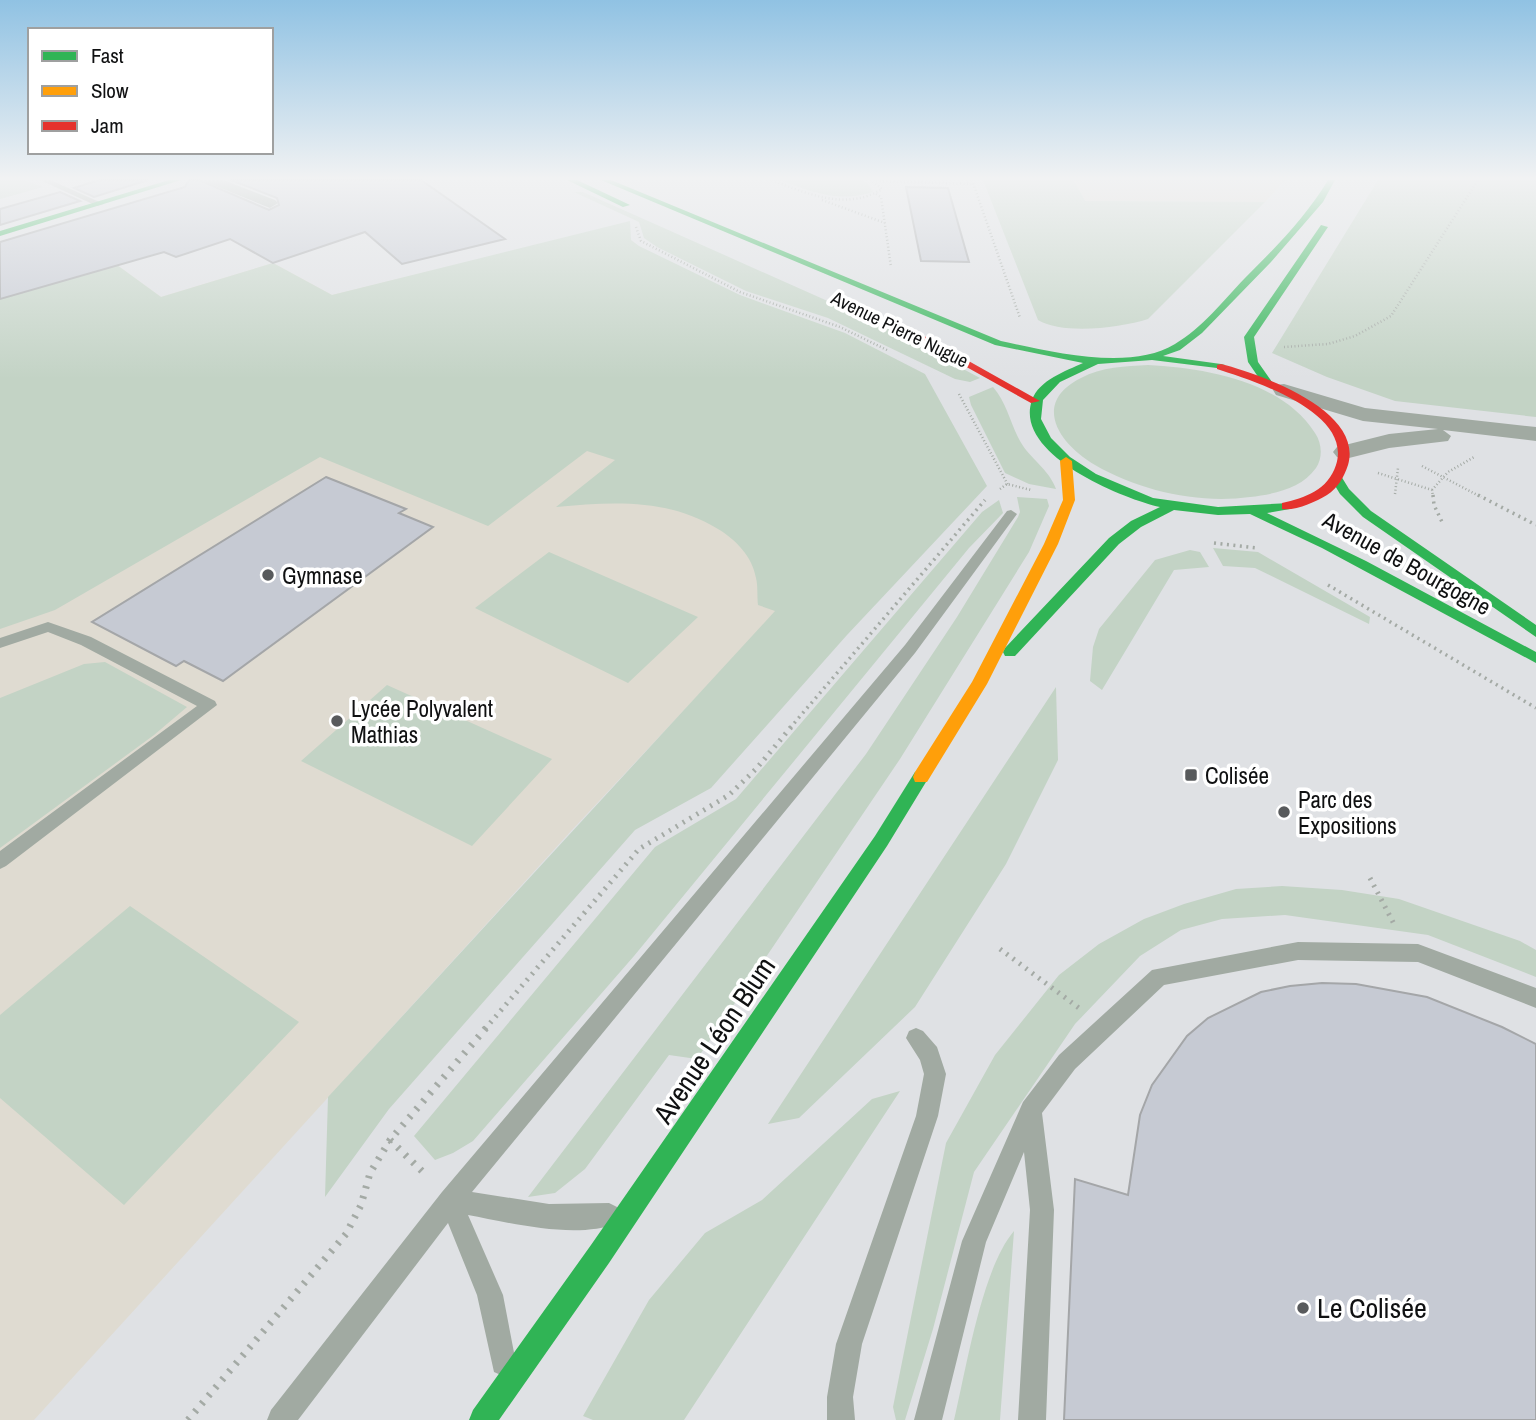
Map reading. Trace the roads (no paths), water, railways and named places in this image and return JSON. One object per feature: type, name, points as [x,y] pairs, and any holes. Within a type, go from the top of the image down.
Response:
[{"type":"main road","name":"Avenue Pierre Nugue","points":[[771,246],[968,333],[1037,354],[1094,362],[1148,357],[1218,366],[1276,386],[1310,405],[1329,422],[1339,436],[1345,452]]},
{"type":"main road","points":[[1148,357],[1177,348],[1199,331],[1280,246]]},
{"type":"main road","points":[[1276,386],[1257,372],[1250,355],[1249,337],[1311,246]]},
{"type":"main road","name":"Avenue Pierre Nugue","points":[[898,325],[1035,401],[1041,390],[1062,373],[1094,362]]},
{"type":"main road","points":[[1035,401],[1034,415],[1038,430],[1049,446],[1066,461],[1107,485],[1131,495],[1173,506],[1218,512],[1255,512],[1291,505],[1319,495],[1337,479],[1345,463],[1345,452]]},
{"type":"main road","name":"Avenue Léon Blum","points":[[483,1420],[629,1212],[881,841],[979,684],[1051,544],[1069,500],[1066,461]]},
{"type":"main road","name":"Avenue de Bourgogne","points":[[1337,479],[1344,491],[1367,514],[1536,632]]},
{"type":"main road","name":"Avenue Léon Blum","points":[[979,684],[1114,541],[1136,524],[1173,506]]},
{"type":"main road","name":"Avenue de Bourgogne","points":[[1255,512],[1314,537],[1446,612],[1536,658]]},
{"type":"street","name":"Avenue Pierre Nugue","points":[[1276,386],[1363,414],[1536,436]]},
{"type":"street","name":"Avenue Pierre Nugue","points":[[1345,452],[1394,448],[1441,436],[1536,436]]},
{"type":"lane","points":[[281,1420],[450,1200],[910,649],[1011,514]]},
{"type":"lane","points":[[0,643],[48,627],[86,641],[209,705],[0,861]]},
{"type":"lane","points":[[928,1420],[974,1241],[1031,1110],[1067,1062],[1160,977],[1298,951],[1418,953],[1536,998]]},
{"type":"lane","points":[[841,1420],[840,1397],[849,1344],[927,1116],[935,1074],[929,1054],[916,1038]]},
{"type":"lane","points":[[1031,1110],[1042,1210],[1032,1420]]},
{"type":"lane","points":[[450,1200],[542,1217],[583,1219],[629,1212]]},
{"type":"lane","points":[[450,1200],[490,1295],[495,1329],[509,1384]]},
{"type":"place","name":"Gymnase","points":[[268,575]]},
{"type":"place","name":"Lycée Polyvalent Mathias","points":[[337,721]]},
{"type":"place","name":"Colisée","points":[[1191,775]]},
{"type":"place","name":"Parc des Expositions","points":[[1284,812]]},
{"type":"place","name":"Le Colisée","points":[[1303,1308]]}]
